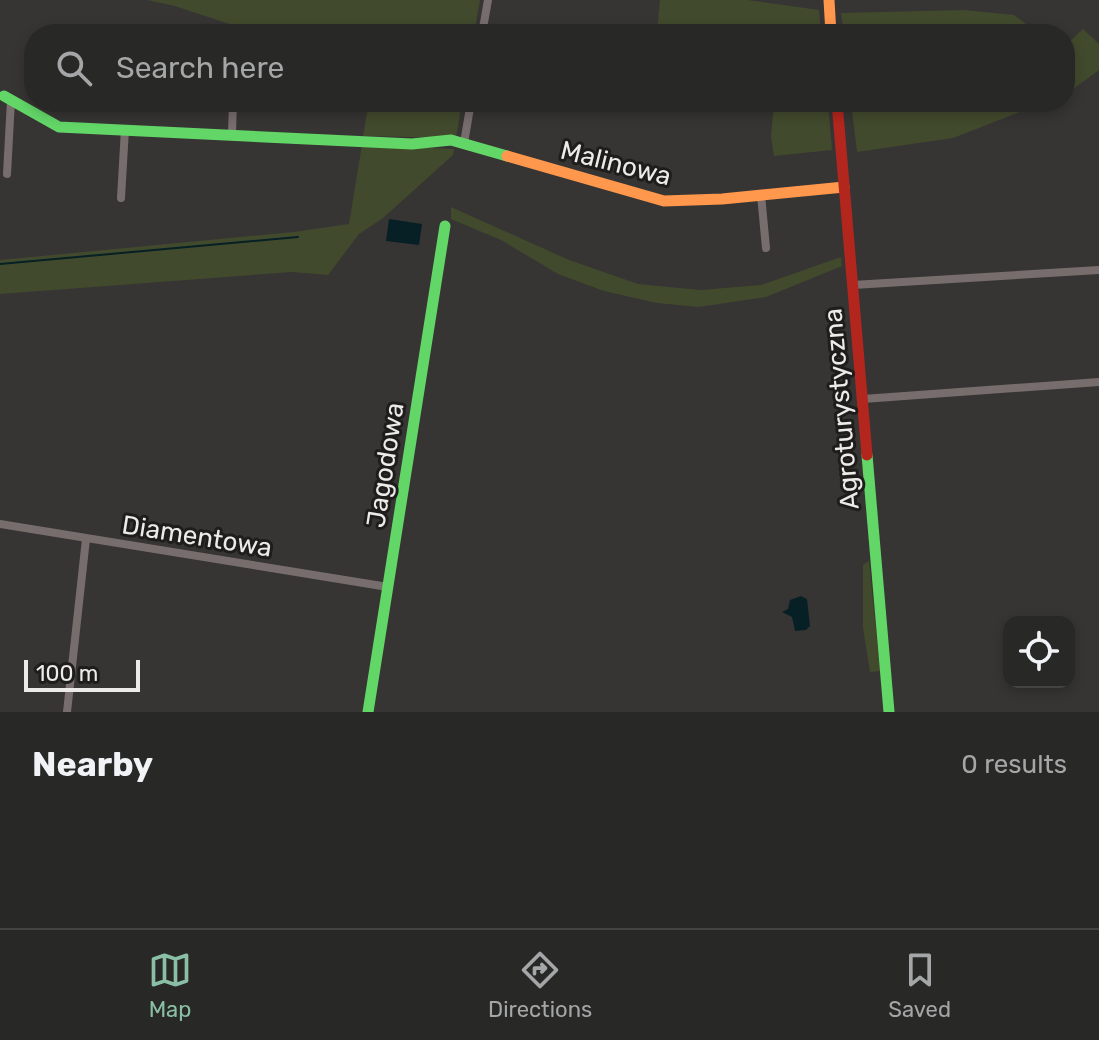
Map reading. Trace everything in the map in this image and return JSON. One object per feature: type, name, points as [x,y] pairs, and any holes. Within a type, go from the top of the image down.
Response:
[{"type":"street","points":[[484,24],[488,0]]},
{"type":"street","points":[[829,0],[830,24]]},
{"type":"street","points":[[7,174],[8,98]]},
{"type":"street","name":"Malinowa","points":[[8,98],[24,107]]},
{"type":"street","name":"Malinowa","points":[[33,112],[59,127],[412,144],[451,140],[654,199],[687,201],[844,187]]},
{"type":"street","points":[[232,134],[233,112]]},
{"type":"street","points":[[464,143],[469,112]]},
{"type":"street","name":"Agroturystyczna","points":[[838,112],[889,712]]},
{"type":"street","points":[[121,198],[125,129]]},
{"type":"street","points":[[761,195],[766,248]]},
{"type":"street","name":"Jagodowa","points":[[368,712],[445,226]]},
{"type":"street","points":[[853,285],[1099,270]]},
{"type":"street","points":[[863,399],[1099,382]]},
{"type":"street","name":"Diamentowa","points":[[0,524],[388,587]]},
{"type":"street","points":[[67,712],[86,539]]},
{"type":"green space","points":[[147,0],[480,0],[476,24],[230,24]]},
{"type":"green space","points":[[660,0],[748,0],[819,10],[820,24],[658,24]]},
{"type":"green space","points":[[964,10],[1014,15],[1026,24],[843,24],[841,13]]},
{"type":"green space","points":[[1083,29],[1099,44],[1099,70],[1075,88],[1075,37]]},
{"type":"green space","points":[[367,112],[460,112],[456,138],[363,136]]},
{"type":"green space","points":[[773,112],[829,112],[832,150],[774,156],[771,137]]},
{"type":"green space","points":[[852,112],[1020,112],[953,138],[857,152]]},
{"type":"green space","points":[[362,145],[454,149],[453,155],[383,218],[359,234],[328,275],[292,272],[0,294],[0,260],[349,224]]},
{"type":"green space","points":[[451,207],[569,260],[638,284],[700,290],[761,285],[841,257],[842,266],[766,297],[699,307],[657,303],[604,291],[558,274],[501,240],[451,219]]},
{"type":"green space","points":[[869,561],[880,671],[870,672],[863,628],[863,565]]},
{"type":"water","points":[[389,219],[422,224],[419,245],[386,241]]},
{"type":"water","points":[[801,596],[807,599],[810,626],[806,630],[795,631],[792,617],[782,612],[788,609],[790,600]]},
{"type":"waterway","points":[[0,264],[298,237]]},
{"type":"traffic: fast","points":[[4,96],[24,107]]},
{"type":"traffic: fast","points":[[32,112],[59,127],[412,144],[451,140],[507,156]]},
{"type":"traffic: fast","points":[[368,712],[445,226]]},
{"type":"traffic: fast","points":[[867,455],[889,712]]},
{"type":"traffic: slow","points":[[829,0],[830,24]]},
{"type":"traffic: slow","points":[[507,156],[664,201],[722,199],[844,187]]},
{"type":"traffic: jam","points":[[838,112],[867,455]]}]
